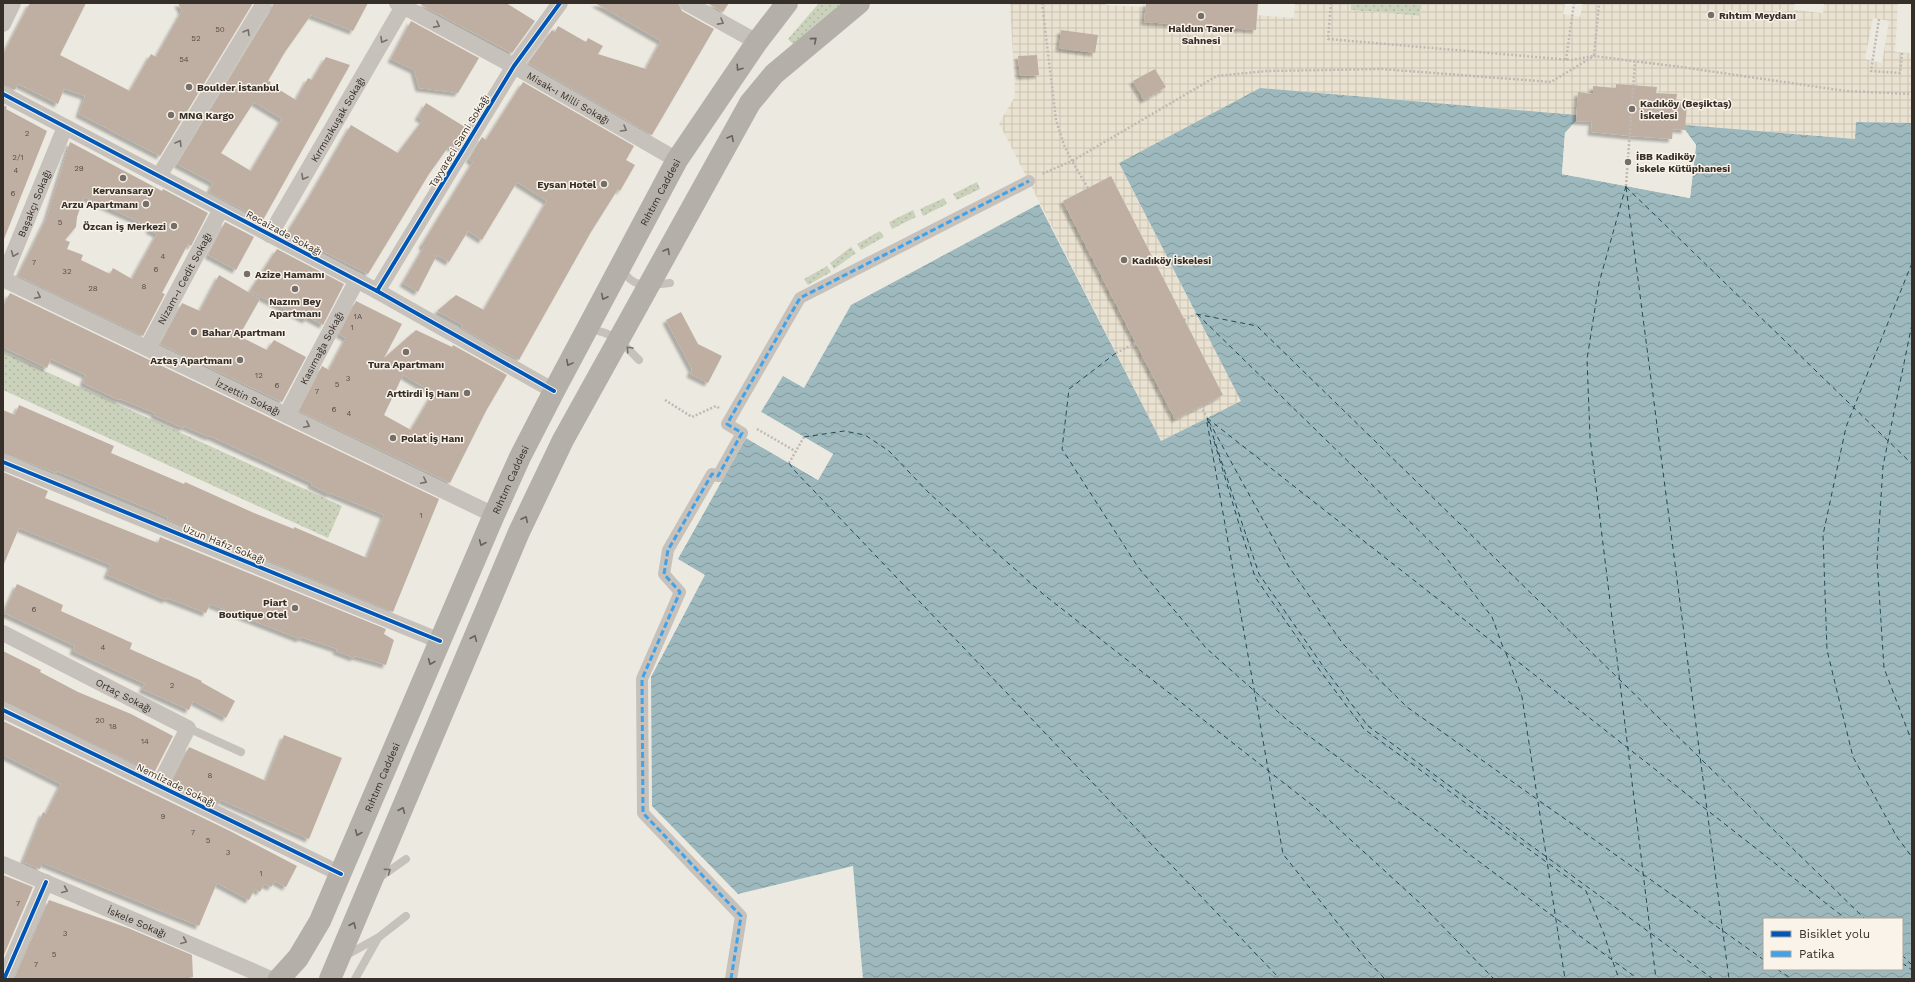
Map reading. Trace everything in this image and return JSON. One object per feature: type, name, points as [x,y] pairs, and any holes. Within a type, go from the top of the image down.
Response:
[{"type":"main road","name":"Rıhtım Caddesi","points":[[279,979],[298,958],[320,921],[494,515],[520,457],[554,391],[677,160],[757,42],[787,3]]},
{"type":"main road","points":[[334,970],[519,532],[563,440],[750,102],[774,74],[859,3]]},
{"type":"street","points":[[3,24],[13,3]]},
{"type":"street","points":[[159,176],[264,3]]},
{"type":"street","name":"Tayyareci Sami Sokağı","points":[[377,291],[514,66],[560,3]]},
{"type":"street","points":[[687,3],[757,42]]},
{"type":"street","name":"Misak-ı Milli Sokağı","points":[[401,4],[514,66],[677,160]]},
{"type":"street","name":"Kırmızıkuşak Sokağı","points":[[270,235],[401,4]]},
{"type":"street","name":"Recaizade Sokağı","points":[[3,94],[357,280],[554,391]]},
{"type":"street","name":"Başakçı Sokağı","points":[[3,279],[65,126]]},
{"type":"street","points":[[731,979],[741,916],[643,813],[642,679],[680,592],[664,574],[668,550],[712,474],[718,476],[742,433],[727,424],[800,298],[1029,181]]},
{"type":"street","name":"Nizam-ı Cedit Sokağı","points":[[147,348],[221,209]]},
{"type":"street","name":"İzzettin Sokağı","points":[[3,279],[494,515]]},
{"type":"street","name":"Kasımağa Sokağı","points":[[286,415],[357,280]]},
{"type":"street","name":"Uzun Hafız Sokağı","points":[[3,462],[440,641]]},
{"type":"street","name":"Ortaç Sokağı","points":[[3,634],[188,728]]},
{"type":"street","name":"Nemlizade Sokağı","points":[[3,710],[341,874]]},
{"type":"street","points":[[159,785],[188,728]]},
{"type":"street","name":"İskele Sokağı","points":[[3,864],[272,979]]},
{"type":"street","points":[[4,979],[46,882]]},
{"type":"lane","points":[[620,266],[627,278],[637,284],[648,285],[670,283]]},
{"type":"lane","points":[[588,328],[602,330],[619,339],[639,360]]},
{"type":"lane","points":[[188,728],[241,752]]},
{"type":"lane","points":[[371,884],[406,859]]},
{"type":"lane","points":[[334,970],[406,916]]},
{"type":"lane","points":[[355,979],[379,937]]},
{"type":"path","points":[[1042,3],[1055,114],[1059,134],[1072,161],[1088,188]]},
{"type":"path","points":[[1331,3],[1328,39],[1566,60],[1594,56],[1681,66],[1846,91],[1912,94]]},
{"type":"path","points":[[1566,60],[1574,3]]},
{"type":"path","points":[[1594,56],[1599,3]]},
{"type":"path","points":[[1879,19],[1871,70],[1900,73],[1902,53]]},
{"type":"path","points":[[1029,181],[1072,161],[1217,76],[1268,71],[1382,69],[1551,82],[1594,56]]},
{"type":"path","points":[[1626,186],[1636,62]]},
{"type":"path","points":[[1184,320],[1196,314]]},
{"type":"path","points":[[1116,353],[1136,343]]},
{"type":"path","points":[[1200,406],[1207,418]]},
{"type":"path","points":[[789,463],[804,437]]},
{"type":"green space","points":[[819,3],[842,3],[793,44],[788,39]]},
{"type":"green space","points":[[1351,3],[1422,3],[1420,16],[1350,10]]},
{"type":"green space","points":[[977,182],[980,189],[957,200],[953,194]]},
{"type":"green space","points":[[944,198],[947,204],[923,216],[920,209]]},
{"type":"green space","points":[[913,210],[916,217],[892,229],[889,222]]},
{"type":"green space","points":[[880,231],[884,237],[861,250],[857,244]]},
{"type":"green space","points":[[851,247],[856,253],[834,269],[830,263]]},
{"type":"green space","points":[[827,266],[831,272],[808,285],[804,279]]},
{"type":"green space","points":[[3,352],[342,506],[328,538],[3,390]]},
{"type":"shaded area","points":[[1010,3],[1106,3],[1106,5],[1145,7],[1144,22],[1257,15],[1294,18],[1295,3],[1351,3],[1351,10],[1420,16],[1422,3],[1565,3],[1563,14],[1580,17],[1583,3],[1795,3],[1794,10],[1823,13],[1824,3],[1898,3],[1895,52],[1912,53],[1912,123],[1856,122],[1855,139],[1685,125],[1676,102],[1677,94],[1593,87],[1593,94],[1578,93],[1576,115],[1260,88],[1119,163],[1241,401],[1161,441],[999,123],[1013,100],[1015,92]],"holes":[[[1873,18],[1889,21],[1882,63],[1865,59]],[[1037,55],[1039,75],[1020,76],[1018,56]],[[1155,69],[1166,87],[1144,100],[1134,81]],[[1111,176],[1223,395],[1175,419],[1063,201]]]},
{"type":"water","points":[[1260,88],[1576,115],[1576,121],[1565,133],[1562,174],[1690,198],[1696,145],[1685,130],[1685,125],[1855,139],[1856,122],[1912,123],[1912,979],[863,979],[853,866],[738,894],[652,806],[651,677],[705,575],[678,559],[746,438],[818,480],[833,454],[761,412],[783,376],[804,388],[851,305],[1039,204],[1161,441],[1241,401],[1119,163]]},
{"type":"pier","points":[[1576,121],[1578,121],[1567,134],[1564,172],[1688,196],[1694,146],[1683,129],[1685,130],[1696,145],[1690,198],[1562,174],[1565,133]]},
{"type":"pier","points":[[761,412],[833,454],[818,480],[746,438],[747,436],[817,477],[830,455],[760,414]]},
{"type":"building","points":[[30,3],[86,3],[60,55],[130,91],[151,54],[156,57],[182,11],[178,3],[253,3],[160,156],[79,114],[85,96],[64,89],[58,104],[18,84],[15,90],[3,85],[3,55]]},
{"type":"building","points":[[273,3],[368,3],[353,31],[311,15],[285,52],[268,81],[271,82],[270,84],[296,100],[308,78],[312,80],[326,57],[350,65],[263,220],[209,192],[213,183],[177,164],[272,8]],"holes":[[[254,102],[282,119],[251,171],[221,153]]]},
{"type":"building","points":[[422,3],[506,3],[535,21],[512,53],[421,5]]},
{"type":"building","points":[[595,3],[678,3],[682,11],[714,29],[652,135],[528,63],[552,30],[555,32],[558,26],[586,42],[588,38],[603,46],[598,54],[646,69],[661,41]]},
{"type":"building","points":[[707,3],[729,3],[723,12]]},
{"type":"building","name":"Haldun Taner Sahnesi","points":[[1146,3],[1258,3],[1256,30],[1144,22]]},
{"type":"building","points":[[411,21],[479,58],[458,93],[419,88],[414,70],[391,59]]},
{"type":"building","points":[[1061,30],[1098,35],[1095,53],[1059,48]]},
{"type":"building","points":[[1037,55],[1039,75],[1020,76],[1018,56]]},
{"type":"building","points":[[1155,69],[1166,87],[1144,100],[1133,81]]},
{"type":"building","points":[[523,82],[634,146],[626,160],[635,165],[620,191],[618,189],[591,232],[519,360],[461,328],[463,325],[437,311],[456,295],[484,310],[547,201],[517,182],[482,240],[468,231],[449,262],[437,255],[418,292],[403,283],[424,247],[422,245],[473,162],[469,159],[482,137],[486,140]]},
{"type":"building","name":"Kadıköy (Beşiktaş) İskelesi","points":[[1616,84],[1657,87],[1656,93],[1677,94],[1676,102],[1687,103],[1685,130],[1673,129],[1672,139],[1630,136],[1591,132],[1592,122],[1576,121],[1578,92],[1593,94],[1593,86],[1616,88]]},
{"type":"building","points":[[426,103],[465,127],[453,149],[449,146],[429,174],[368,274],[287,233],[351,125],[398,153],[423,120],[418,117]]},
{"type":"building","points":[[3,105],[7,107],[6,109],[47,131],[4,239]]},
{"type":"building","points":[[70,142],[162,191],[163,189],[208,213],[191,246],[188,244],[162,293],[165,294],[143,336],[18,276],[47,217]],"holes":[[[84,197],[151,227],[149,230],[157,234],[132,279],[113,268],[110,274],[81,260],[83,255],[67,249],[70,242],[65,240],[76,227],[77,217]]]},
{"type":"building","name":"Kadıköy İskelesi","points":[[1111,176],[1223,395],[1175,419],[1063,201]]},
{"type":"building","points":[[225,222],[254,237],[236,270],[208,255]]},
{"type":"building","points":[[277,249],[344,284],[323,325],[308,317],[306,320],[250,291]]},
{"type":"building","points":[[219,275],[260,299],[239,336],[267,350],[274,340],[306,357],[282,402],[160,344],[182,303],[200,311]]},
{"type":"building","points":[[10,293],[439,499],[393,612],[167,519],[168,517],[57,471],[56,473],[3,453],[3,410],[15,415],[19,405],[114,446],[111,453],[184,484],[185,482],[254,513],[294,529],[294,527],[367,558],[384,515],[330,493],[329,494],[311,485],[312,483],[210,436],[209,437],[184,426],[183,428],[154,415],[155,413],[120,399],[119,400],[83,383],[86,375],[51,359],[47,368],[3,347],[3,306]]},
{"type":"building","points":[[356,301],[402,324],[384,358],[416,330],[452,347],[453,345],[507,375],[486,411],[450,483],[299,411],[322,366],[329,370],[346,338],[339,334]],"holes":[[[403,375],[433,393],[411,430],[384,415]]]},
{"type":"building","points":[[681,312],[698,344],[722,356],[708,383],[690,374],[692,369],[666,320]]},
{"type":"building","points":[[3,472],[48,491],[45,498],[158,543],[160,537],[386,629],[384,634],[394,640],[386,665],[355,656],[354,658],[336,651],[337,649],[301,637],[300,639],[210,604],[206,613],[167,598],[166,600],[107,575],[111,565],[19,528],[3,566]]},
{"type":"building","points":[[17,584],[63,605],[61,611],[132,643],[130,649],[202,681],[201,682],[235,701],[226,718],[193,701],[189,710],[142,689],[145,684],[73,651],[75,646],[4,613]]},
{"type":"building","points":[[3,651],[41,670],[40,672],[78,692],[131,714],[173,736],[154,773],[3,701]]},
{"type":"building","points":[[3,721],[230,831],[297,866],[286,887],[275,881],[271,887],[264,884],[260,892],[255,889],[249,900],[217,883],[199,926],[45,864],[42,864],[40,869],[23,862],[43,812],[46,814],[61,784],[3,755]]},
{"type":"building","points":[[284,735],[342,758],[309,839],[221,800],[219,804],[172,781],[189,747],[266,781]]},
{"type":"building","points":[[3,875],[33,887],[3,957]]},
{"type":"building","points":[[49,900],[128,928],[192,955],[193,977],[184,979],[14,979]]},
{"type":"ferry route","points":[[1626,186],[1599,283],[1587,359],[1590,437],[1656,979]]},
{"type":"ferry route","points":[[1626,187],[1729,979]]},
{"type":"ferry route","points":[[1626,187],[1912,464]]},
{"type":"ferry route","points":[[1912,263],[1846,427],[1823,535],[1827,650],[1853,757],[1897,837],[1912,857]]},
{"type":"ferry route","points":[[1196,314],[1257,326],[1864,918]]},
{"type":"ferry route","points":[[1197,314],[1444,555],[1492,617],[1504,650]]},
{"type":"ferry route","points":[[1912,324],[1883,466],[1877,560],[1884,668],[1912,742]]},
{"type":"ferry route","points":[[1116,353],[1069,389],[1062,449],[1138,567],[1206,648],[1286,719],[1638,979]]},
{"type":"ferry route","points":[[1207,418],[1845,918]]},
{"type":"ferry route","points":[[1713,979],[1368,726],[1325,669],[1259,574],[1207,418],[1289,567],[1343,644],[1407,707],[1763,959]]},
{"type":"ferry route","points":[[1207,422],[1283,854],[1366,959],[1385,979]]},
{"type":"ferry route","points":[[804,437],[844,431],[865,435],[889,451],[930,494],[1043,594],[1317,809],[1422,905],[1494,979]]},
{"type":"ferry route","points":[[1214,441],[1255,577],[1321,672],[1364,729],[1586,891],[1604,934],[1612,959]]},
{"type":"ferry route","points":[[789,463],[793,469],[1280,979]]},
{"type":"ferry route","points":[[1506,653],[1522,697],[1565,979]]},
{"type":"ferry route","points":[[1903,956],[1912,965]]},
{"type":"ferry route","points":[[1613,962],[1619,979]]},
{"type":"ferry route","points":[[1903,964],[1912,970]]},
{"type":"ferry route","points":[[1778,970],[1792,979]]},
{"type":"marked path","points":[[731,979],[741,916],[643,813],[642,679],[680,592],[664,574],[668,550],[712,474],[718,476],[742,433],[727,424],[800,298],[1029,181]]},
{"type":"cycle path","points":[[377,291],[514,66],[560,3]]},
{"type":"cycle path","points":[[3,94],[377,291],[554,391]]},
{"type":"cycle path","points":[[3,462],[440,641]]},
{"type":"cycle path","points":[[3,710],[341,874]]},
{"type":"cycle path","points":[[4,979],[46,882]]},
{"type":"place","name":"Rıhtım Meydanı","points":[[1711,15]]},
{"type":"place","name":"Haldun Taner Sahnesi","points":[[1201,16]]},
{"type":"place","name":"Boulder İstanbul","points":[[189,87]]},
{"type":"place","name":"Kadıköy (Beşiktaş) İskelesi","points":[[1632,109]]},
{"type":"place","name":"MNG Kargo","points":[[171,115]]},
{"type":"place","name":"İBB Kadiköy İskele Kütüphanesi","points":[[1628,162]]},
{"type":"place","name":"Kervansaray","points":[[123,178]]},
{"type":"place","name":"Eysan Hotel","points":[[604,184]]},
{"type":"place","name":"Arzu Apartmanı","points":[[146,204]]},
{"type":"place","name":"Özcan İş Merkezi","points":[[174,226]]},
{"type":"place","name":"Kadıköy İskelesi","points":[[1124,260]]},
{"type":"place","name":"Azize Hamamı","points":[[247,274]]},
{"type":"place","name":"Nazım Bey Apartmanı","points":[[295,289]]},
{"type":"place","name":"Bahar Apartmanı","points":[[194,332]]},
{"type":"place","name":"Tura Apartmanı","points":[[406,352]]},
{"type":"place","name":"Aztaş Apartmanı","points":[[240,360]]},
{"type":"place","name":"Arttirdi İş Hanı","points":[[467,393]]},
{"type":"place","name":"Polat İş Hanı","points":[[393,438]]},
{"type":"place","name":"Piart Boutique Otel","points":[[295,608]]}]
